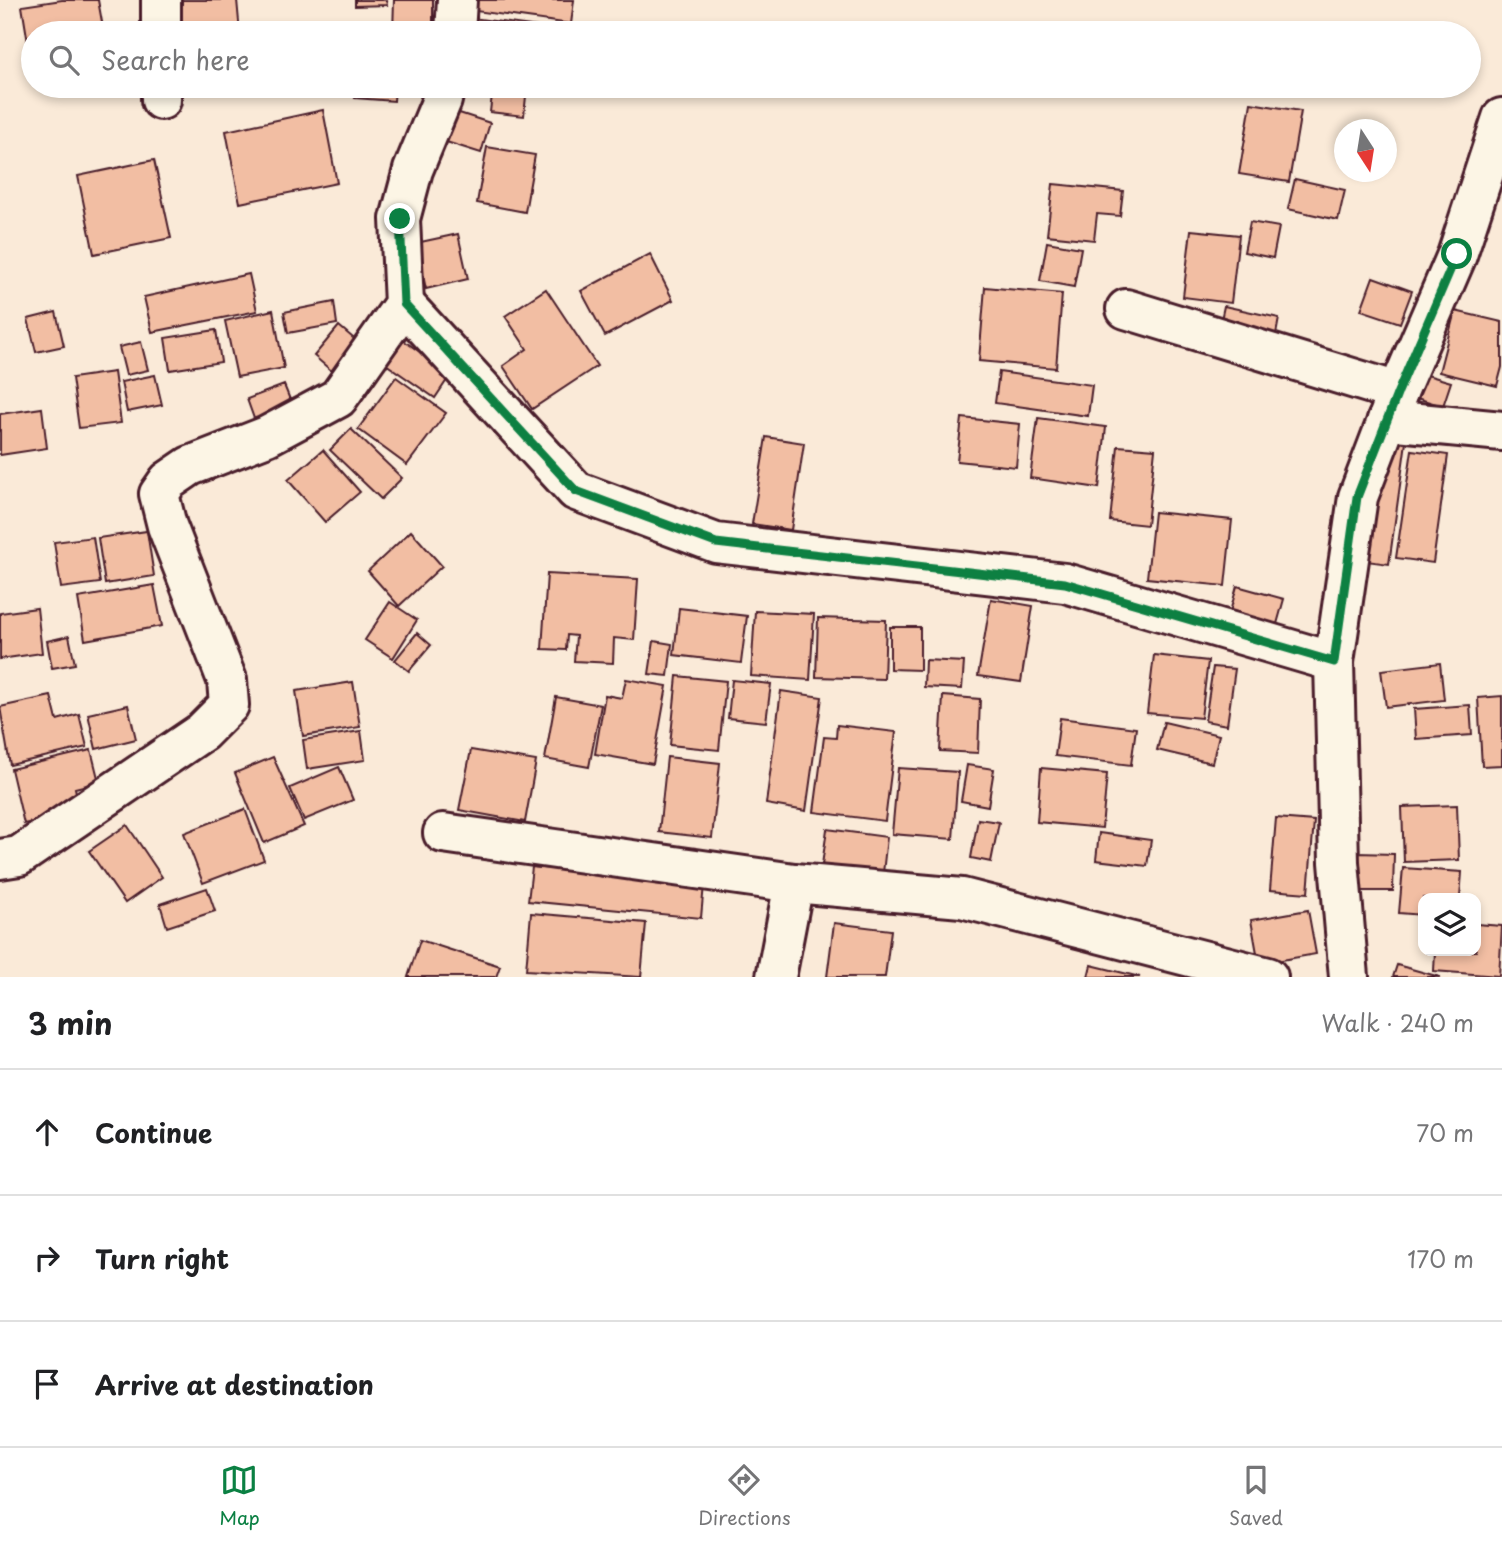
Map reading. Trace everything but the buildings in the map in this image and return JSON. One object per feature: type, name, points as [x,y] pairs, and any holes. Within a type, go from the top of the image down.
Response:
[{"type":"street","points":[[161,0],[161,21]]},
{"type":"street","points":[[456,21],[457,0]]},
{"type":"street","points":[[0,859],[19,856],[202,732],[229,705],[228,680],[167,527],[159,494],[168,481],[190,466],[267,436],[338,398],[404,304],[400,219],[414,170],[441,98]]},
{"type":"street","points":[[1349,977],[1339,862],[1334,662],[1357,497],[1392,406],[1457,254],[1502,118]]},
{"type":"street","points":[[404,304],[576,491],[716,543],[1065,583],[1334,662]]},
{"type":"street","points":[[1126,309],[1392,406],[1502,431]]},
{"type":"street","points":[[443,833],[794,883],[962,898],[1268,977]]},
{"type":"street","points":[[776,977],[794,883]]},
{"type":"route","points":[[400,219],[404,304],[481,384],[576,491],[716,543],[1065,583],[1334,662],[1357,497],[1457,254]]}]
